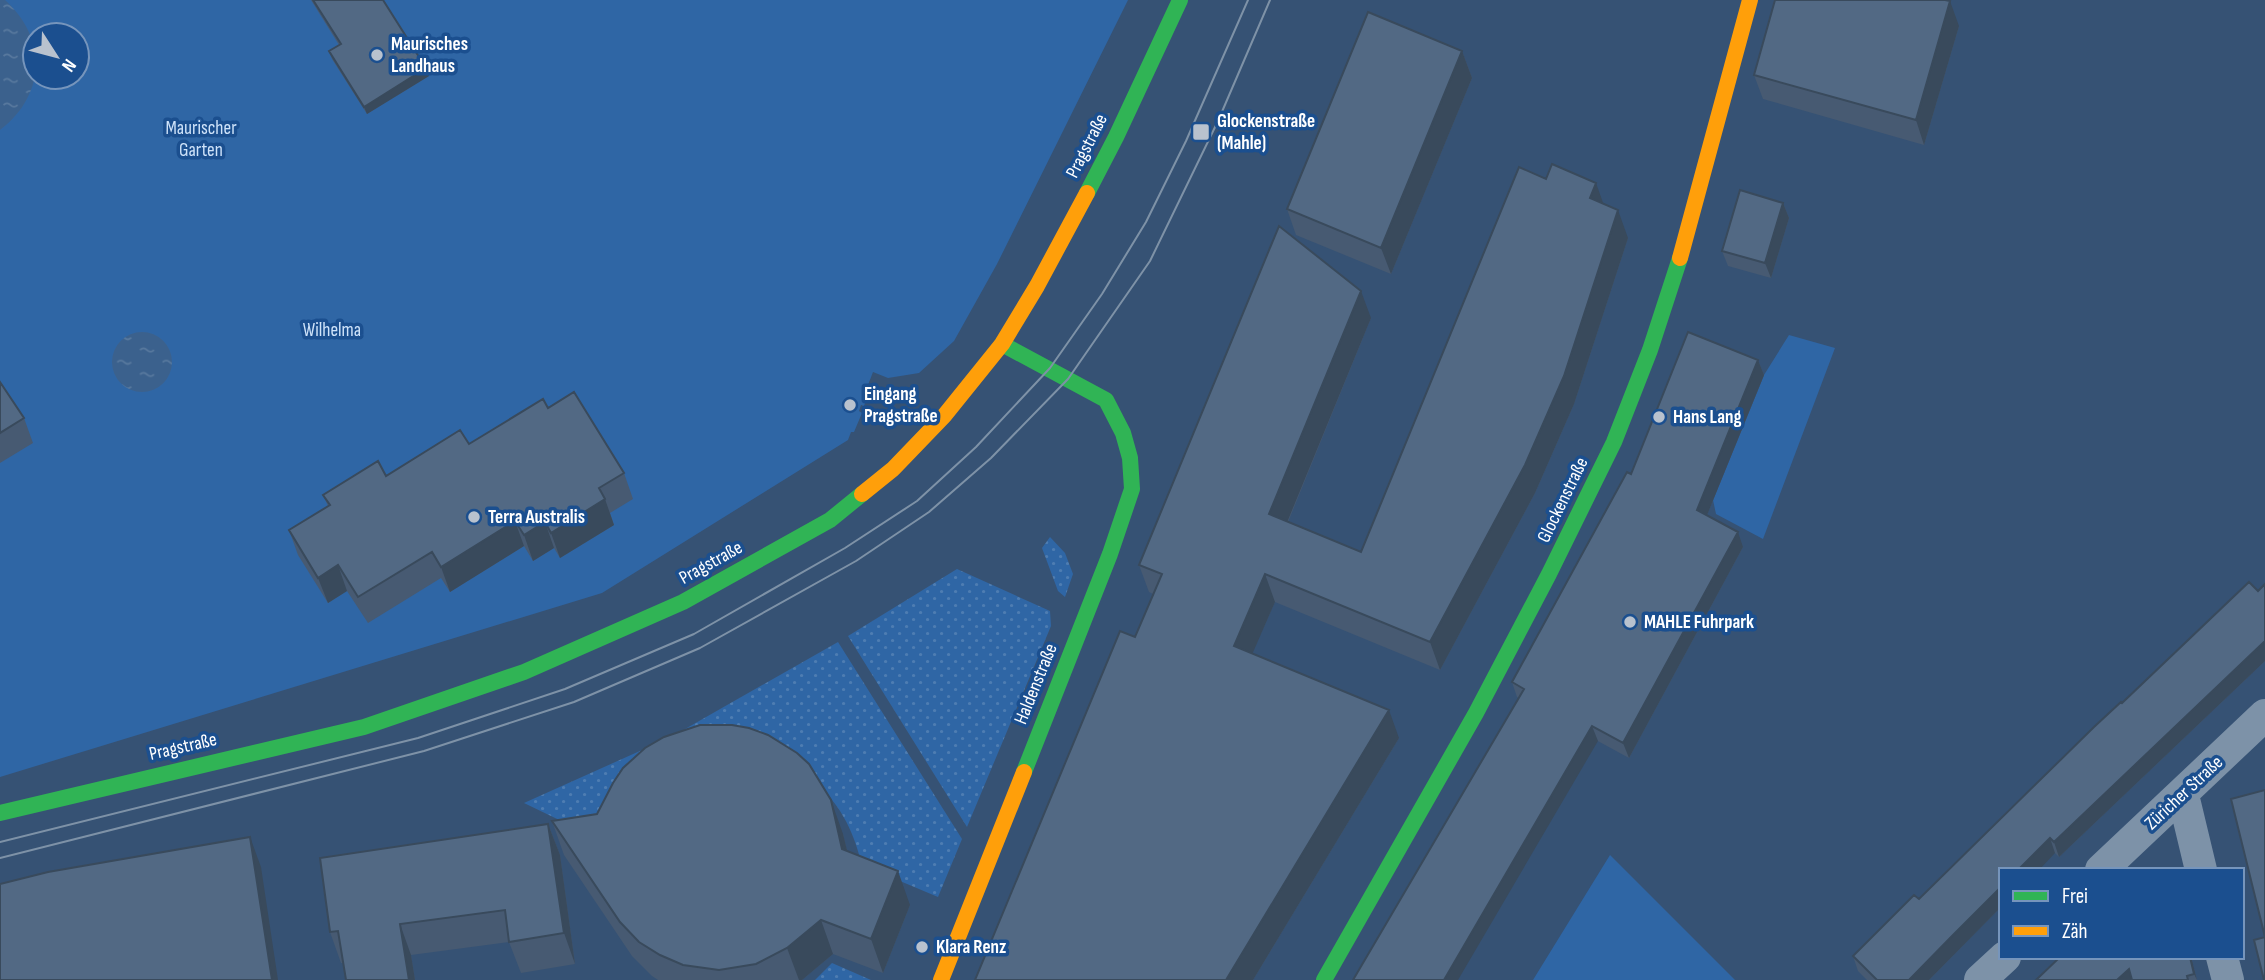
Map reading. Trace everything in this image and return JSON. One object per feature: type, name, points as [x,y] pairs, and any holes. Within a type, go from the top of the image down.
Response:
[{"type":"street","name":"Pragstraße","points":[[0,813],[364,727],[524,672],[683,602],[830,520],[893,469],[944,416],[1002,344],[1037,286],[1116,137],[1180,0]]},
{"type":"street","name":"Glockenstraße","points":[[1324,980],[1476,713],[1614,442],[1650,350],[1686,236],[1750,0]]},
{"type":"street","name":"Haldenstraße","points":[[941,980],[1127,509],[1132,489],[1130,458],[1124,433],[1106,400],[1002,344]]},
{"type":"street","name":"Züricher Straße","points":[[2103,868],[2265,715]]},
{"type":"street","points":[[2183,795],[2201,868]]},
{"type":"street","points":[[2223,959],[2228,980]]},
{"type":"green space","name":"Wilhelma","points":[[0,0],[1128,0],[997,264],[954,341],[919,373],[888,378],[873,372],[868,385],[871,387],[864,406],[861,405],[859,411],[862,413],[848,440],[602,593],[0,777]]},
{"type":"green space","points":[[1789,335],[1835,348],[1763,539],[1716,514],[1713,500],[1764,375]]},
{"type":"green space","points":[[1050,537],[1065,553],[1073,574],[1065,597],[1058,591],[1042,548]]},
{"type":"green space","points":[[957,569],[1050,611],[1051,626],[967,827],[848,636]]},
{"type":"green space","points":[[838,642],[962,839],[938,897],[862,865],[844,817],[811,777],[607,843],[524,803],[671,737]]},
{"type":"green space","points":[[1610,855],[1735,980],[1533,980]]},
{"type":"green space","points":[[832,963],[871,980],[815,980]]},
{"type":"water","points":[[0,0],[5,0],[23,21],[21,91],[30,91],[15,116],[0,130]]},
{"type":"water","points":[[142,332],[159,337],[167,345],[172,362],[167,379],[159,387],[142,392],[125,387],[117,379],[112,362],[117,345],[125,337]]},
{"type":"building","name":"Maurisches Landhaus","points":[[313,0],[383,0],[426,68],[364,107],[329,51],[341,44]]},
{"type":"building","points":[[1775,0],[1950,1],[1916,120],[1754,75]]},
{"type":"building","points":[[1368,12],[1462,51],[1381,248],[1287,209]]},
{"type":"building","points":[[1552,164],[1596,183],[1590,198],[1618,210],[1564,376],[1525,465],[1430,642],[1265,574],[1234,646],[1389,710],[1226,980],[975,980],[1120,631],[1135,637],[1162,574],[1139,565],[1279,226],[1361,291],[1269,514],[1361,552],[1519,167],[1546,179]]},
{"type":"building","points":[[1740,190],[1783,203],[1765,263],[1722,251]]},
{"type":"building","points":[[1688,332],[1758,360],[1697,510],[1738,532],[1623,743],[1592,726],[1444,980],[1353,980],[1524,689],[1512,682],[1627,472],[1631,474]]},
{"type":"building","points":[[0,382],[24,418],[0,433]]},
{"type":"building","name":"Terra Australis","points":[[574,392],[624,473],[599,488],[605,499],[551,533],[545,522],[524,535],[515,521],[441,567],[432,552],[358,597],[338,565],[318,578],[289,530],[330,505],[323,495],[378,461],[386,476],[460,430],[469,444],[543,399],[548,408]]},
{"type":"building","points":[[2249,582],[2258,591],[2265,584],[2265,641],[2054,842],[2050,838],[2020,868],[1999,868],[1999,889],[1909,980],[1877,980],[1853,956],[1914,895],[1919,899],[2094,727]]},
{"type":"building","points":[[700,725],[749,728],[768,735],[797,753],[809,764],[831,800],[842,849],[898,871],[871,939],[821,920],[787,948],[756,964],[719,970],[683,965],[660,955],[639,942],[620,922],[552,821],[597,814],[623,768],[645,748],[664,737]]},
{"type":"building","points":[[2265,790],[2265,937],[2231,799]]},
{"type":"building","points":[[548,824],[564,933],[509,942],[505,910],[400,924],[409,980],[346,980],[338,931],[330,932],[320,858]]},
{"type":"building","points":[[250,837],[272,980],[0,980],[0,884],[48,872]]},
{"type":"building","points":[[2265,937],[2265,980],[2264,980],[2254,940]]},
{"type":"building","points":[[2058,959],[2190,959],[2194,974],[2187,976],[2188,980],[2132,980],[2129,969],[2117,980],[2036,980]]},
{"type":"tram line","points":[[0,842],[418,738],[565,689],[694,634],[845,548],[917,501],[976,447],[1050,368],[1102,294],[1146,222],[1186,141],[1248,0]]},
{"type":"tram line","points":[[0,858],[424,751],[574,702],[700,648],[856,561],[929,512],[991,458],[1068,379],[1150,261],[1218,121],[1270,0]]},
{"type":"traffic: fast","points":[[1087,193],[1180,0]]},
{"type":"traffic: fast","points":[[1324,980],[1476,713],[1549,574],[1614,442],[1650,350],[1680,258]]},
{"type":"traffic: fast","points":[[1002,344],[1106,400],[1123,433],[1130,458],[1132,489],[1110,554],[1024,772]]},
{"type":"traffic: fast","points":[[0,813],[364,727],[524,672],[683,602],[830,520],[862,494]]},
{"type":"traffic: slow","points":[[1680,258],[1750,0]]},
{"type":"traffic: slow","points":[[862,494],[893,469],[944,416],[1002,344],[1087,193]]},
{"type":"traffic: slow","points":[[941,980],[1024,772]]},
{"type":"place","name":"Maurisches Landhaus","points":[[377,55]]},
{"type":"place","name":"Glockenstraße (Mahle)","points":[[1201,132]]},
{"type":"place","name":"Eingang Pragstraße","points":[[850,405]]},
{"type":"place","name":"Hans Lang","points":[[1659,417]]},
{"type":"place","name":"Terra Australis","points":[[474,517]]},
{"type":"place","name":"MAHLE Fuhrpark","points":[[1630,622]]},
{"type":"place","name":"Klara Renz","points":[[922,947]]},
{"type":"park label","name":"Maurischer Garten","points":[[201,139]]}]
